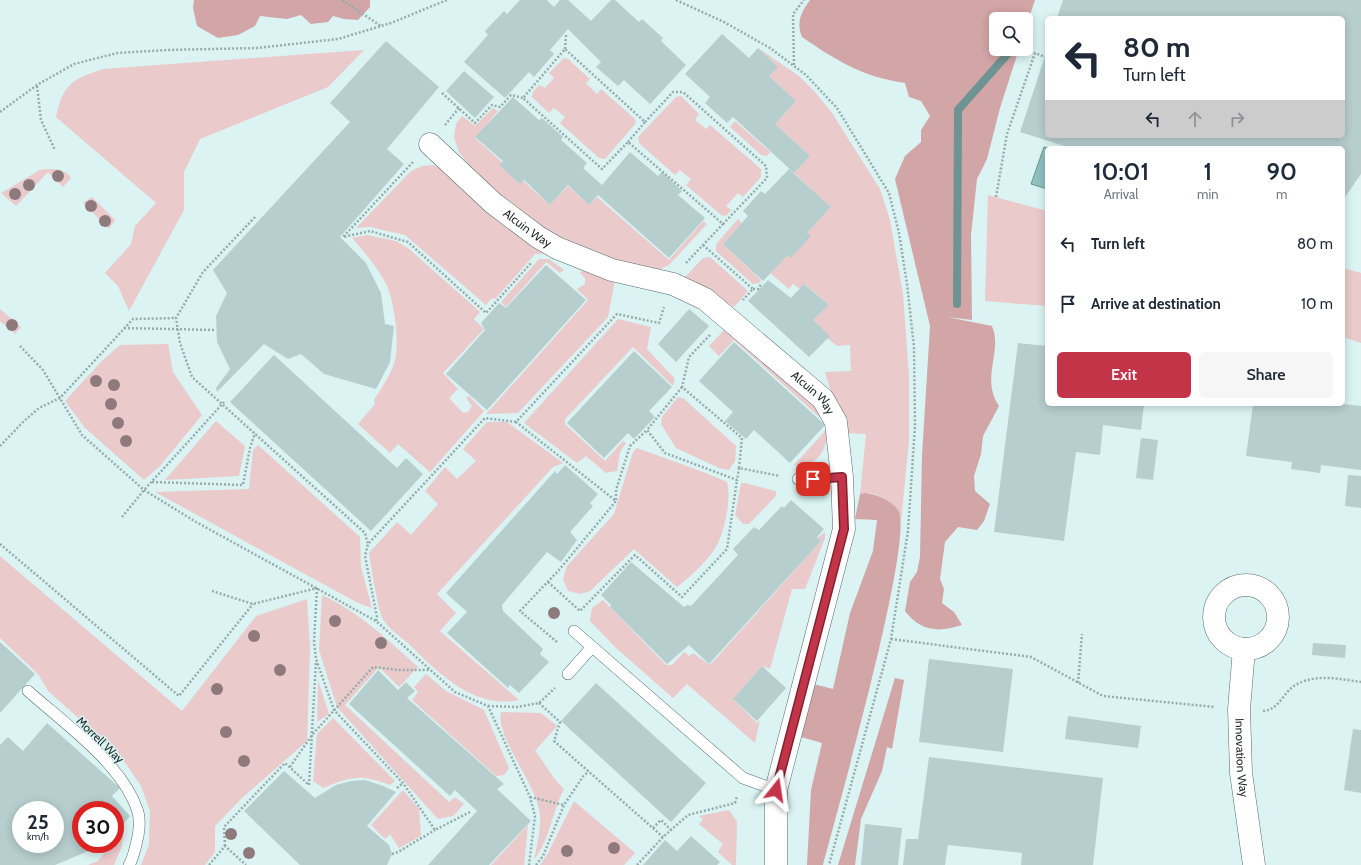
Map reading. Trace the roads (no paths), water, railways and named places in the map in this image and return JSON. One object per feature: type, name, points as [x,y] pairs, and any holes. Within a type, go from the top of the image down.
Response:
[{"type":"street","name":"Alcuin Way","points":[[430,144],[493,203],[538,238],[557,248],[612,270],[673,284],[705,299],[823,400],[836,422],[842,477],[844,529],[776,790],[776,865]]},
{"type":"street","name":"Innovation Way","points":[[1244,650],[1239,709],[1241,773],[1254,865]]},
{"type":"lane","points":[[798,479],[842,477]]},
{"type":"lane","points":[[574,631],[743,778],[776,790]]},
{"type":"lane","points":[[568,674],[592,647]]},
{"type":"lane","name":"Morrell Way","points":[[28,691],[108,762],[128,789],[138,810],[138,837],[133,860],[129,865]]},
{"type":"water","points":[[1044,147],[1045,147],[1045,188],[1031,184]]},
{"type":"waterway","points":[[957,304],[958,110],[1006,56]]}]
